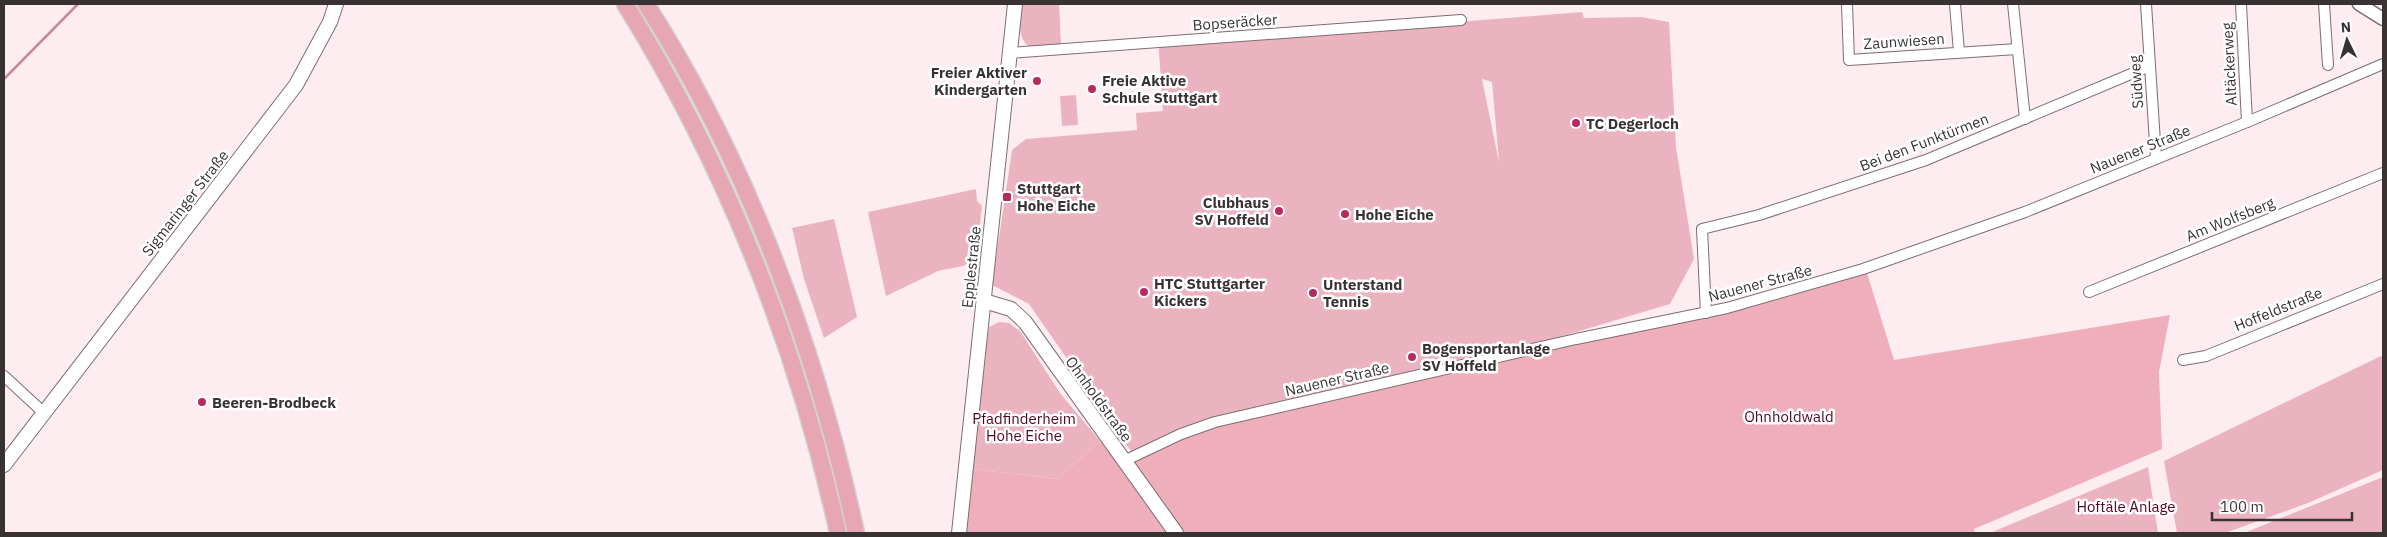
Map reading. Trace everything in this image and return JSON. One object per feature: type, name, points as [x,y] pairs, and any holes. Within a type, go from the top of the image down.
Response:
[{"type":"highway","points":[[625,4],[694,128],[756,263],[789,352],[817,446],[838,533]]},
{"type":"highway","points":[[646,4],[710,119],[739,178],[774,258],[805,344],[837,450],[856,533]]},
{"type":"main road","name":"Sigmaringer Straße","points":[[4,465],[296,85],[330,22],[336,4]]},
{"type":"main road","name":"Epplestraße","points":[[959,533],[1015,4]]},
{"type":"main road","name":"Ohnholdstraße","points":[[984,301],[1011,309],[1025,322],[1176,533]]},
{"type":"street","name":"Zaunwiesen","points":[[1847,4],[1849,60],[2017,49]]},
{"type":"street","points":[[1955,4],[1959,52]]},
{"type":"street","points":[[2013,4],[2025,119]]},
{"type":"street","name":"Südweg","points":[[2146,4],[2156,158]]},
{"type":"street","name":"Altäckerweg","points":[[2241,4],[2247,122]]},
{"type":"street","points":[[2324,4],[2328,65]]},
{"type":"street","points":[[2359,4],[2383,19]]},
{"type":"street","name":"Bopseräcker","points":[[1010,53],[1461,20]]},
{"type":"street","name":"Nauener Straße","points":[[1124,460],[1181,434],[1215,422],[1567,341],[1700,314],[1788,292],[1862,269],[2025,212],[2247,122],[2383,64]]},
{"type":"street","name":"Bei den Funktürmen","points":[[1700,314],[1702,229],[1759,215],[1926,160],[2150,66]]},
{"type":"street","name":"Am Wolfsberg","points":[[2089,292],[2383,173]]},
{"type":"street","name":"Hoffeldstraße","points":[[2183,360],[2206,356],[2383,284]]},
{"type":"street","points":[[4,376],[44,413]]},
{"type":"green space","points":[[1022,4],[1059,4],[1061,45],[1030,47],[1026,43],[1020,27]]},
{"type":"green space","name":"Hohe Eiche","points":[[1582,12],[1584,18],[1641,17],[1669,22],[1676,147],[1694,259],[1670,304],[1536,344],[1325,393],[1131,451],[1029,304],[992,285],[1012,150],[1026,139],[1137,130],[1136,113],[1163,111],[1158,38],[1470,21]],"holes":[[[1482,79],[1492,82],[1499,162]]]},
{"type":"green space","points":[[1076,95],[1078,125],[1062,126],[1060,96]]},
{"type":"green space","points":[[976,189],[977,201],[982,206],[976,260],[963,266],[938,271],[886,296],[868,212]]},
{"type":"green space","points":[[834,219],[857,317],[824,338],[804,279],[792,228]]},
{"type":"green space","name":"Ohnholdwald","points":[[1867,273],[1894,360],[2170,315],[2159,372],[2162,449],[1974,529],[1975,533],[964,533],[971,469],[1057,479],[1100,441],[1121,465],[1192,432],[1227,422],[1710,315]]},
{"type":"green space","name":"Pfadfinderheim Hohe Eiche","points":[[999,322],[1009,323],[1020,331],[1060,393],[1100,441],[1057,479],[971,469],[989,327]]},
{"type":"green space","points":[[2383,355],[2383,470],[2308,503],[2225,533],[2177,533],[2164,461]]},
{"type":"green space","name":"Hoftäle Anlage","points":[[2148,467],[2158,533],[1990,533]]},
{"type":"green space","points":[[2383,477],[2383,533],[2244,533]]},
{"type":"waterway","points":[[4,79],[78,4]]},
{"type":"place","name":"Freier Aktiver Kindergarten","points":[[1037,81]]},
{"type":"place","name":"Freie Aktive Schule Stuttgart","points":[[1092,89]]},
{"type":"place","name":"TC Degerloch","points":[[1576,123]]},
{"type":"place","name":"Stuttgart Hohe Eiche","points":[[1007,197]]},
{"type":"place","name":"Clubhaus SV Hoffeld","points":[[1279,211]]},
{"type":"place","name":"Hohe Eiche","points":[[1345,214]]},
{"type":"place","name":"HTC Stuttgarter Kickers","points":[[1144,292]]},
{"type":"place","name":"Unterstand Tennis","points":[[1313,293]]},
{"type":"place","name":"Bogensportanlage SV Hoffeld","points":[[1412,357]]},
{"type":"place","name":"Beeren-Brodbeck","points":[[202,402]]}]
